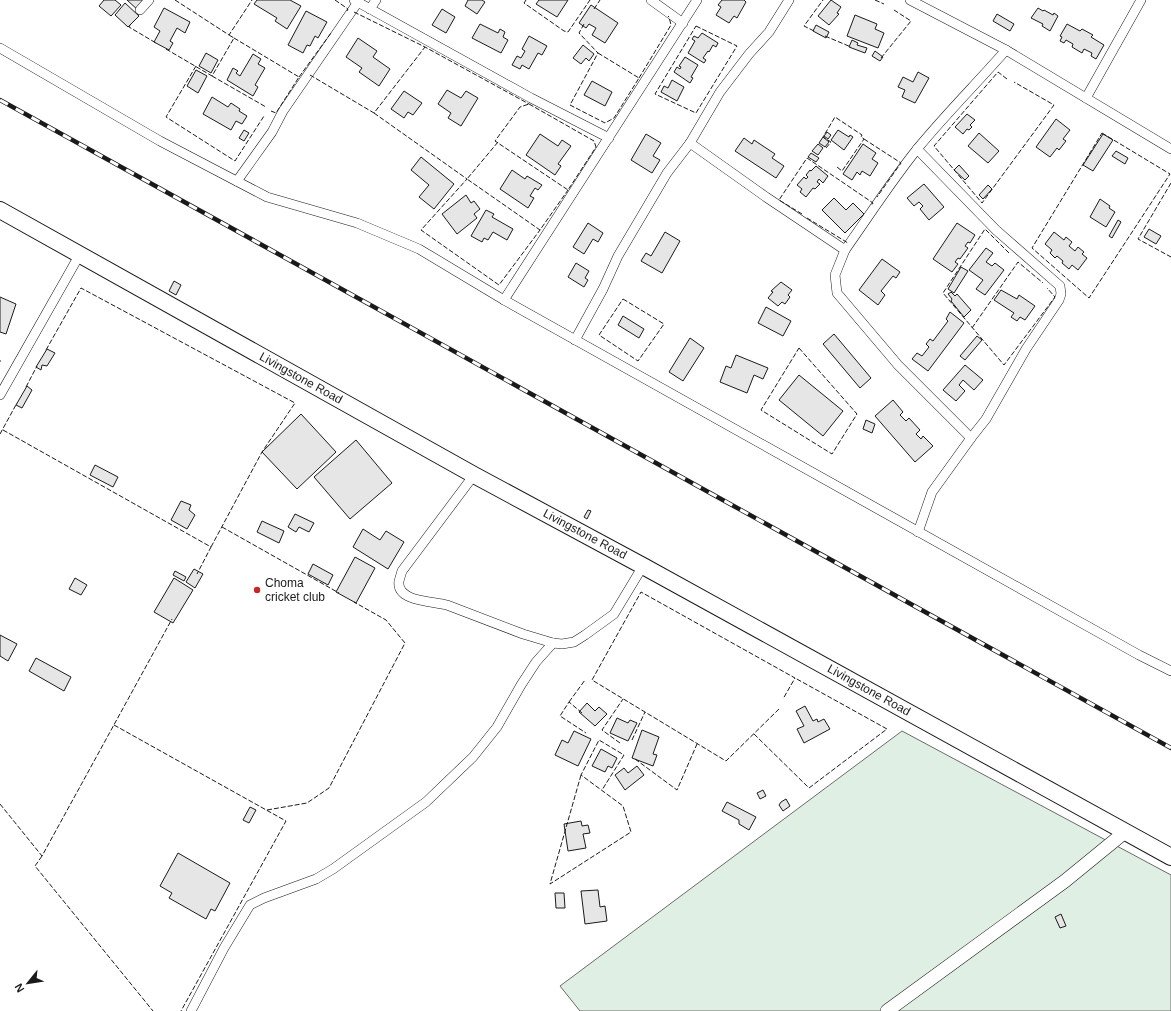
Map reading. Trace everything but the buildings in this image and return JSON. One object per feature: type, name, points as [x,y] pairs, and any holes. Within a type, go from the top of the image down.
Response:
[{"type":"highway","name":"Livingstone Road","points":[[0,210],[474,475],[643,566],[1171,857]]},
{"type":"main road","points":[[886,1011],[1065,881],[1125,832]]},
{"type":"street","points":[[140,10],[150,0]]},
{"type":"street","points":[[370,9],[376,0]]},
{"type":"street","points":[[651,0],[683,23]]},
{"type":"street","points":[[504,300],[697,0]]},
{"type":"street","points":[[575,340],[603,289],[618,256],[667,173],[690,143],[720,92],[749,54],[769,32],[790,0]]},
{"type":"street","points":[[910,0],[1006,50],[1171,149]]},
{"type":"street","points":[[1086,98],[1140,0]]},
{"type":"street","points":[[237,181],[272,132],[283,111],[356,1],[524,94],[609,138]]},
{"type":"street","points":[[0,48],[160,141],[267,197],[357,222],[419,249],[504,300],[575,340],[1171,672]]},
{"type":"street","points":[[971,438],[898,365],[838,293],[835,275],[845,250],[917,149],[944,117],[1006,50]]},
{"type":"street","points":[[690,143],[766,197],[845,250]]},
{"type":"street","points":[[917,149],[996,230],[1060,286],[1061,294],[1059,300],[1020,359],[986,419],[932,492],[918,532]]},
{"type":"street","points":[[0,394],[80,254]]},
{"type":"street","points":[[474,475],[402,571],[399,582],[400,589],[405,595],[413,599],[437,602],[447,605],[523,634],[552,643],[562,644],[574,642],[614,614],[643,566]]},
{"type":"street","points":[[192,1011],[224,948],[250,905],[264,898],[316,879],[333,870],[426,802],[473,757],[497,727],[536,662],[552,643]]},
{"type":"green space","points":[[902,731],[1171,875],[1171,1011],[580,1011],[560,986]]},
{"type":"railway","points":[[0,100],[1171,748]]},
{"type":"fence","points":[[175,0],[229,35],[252,0]]},
{"type":"fence","points":[[335,0],[348,9],[347,11]]},
{"type":"fence","points":[[526,0],[524,3],[564,31],[568,32],[590,0]]},
{"type":"fence","points":[[594,9],[600,0]]},
{"type":"fence","points":[[814,31],[804,26],[823,0]]},
{"type":"fence","points":[[875,0],[884,4]]},
{"type":"fence","points":[[881,58],[911,21],[894,10]]},
{"type":"fence","points":[[354,12],[425,47],[529,104]]},
{"type":"fence","points":[[639,78],[671,25],[668,16]]},
{"type":"fence","points":[[584,24],[579,33],[598,53]]},
{"type":"fence","points":[[130,25],[129,27],[156,43]]},
{"type":"fence","points":[[696,26],[737,46],[696,113],[655,94],[696,26]]},
{"type":"fence","points":[[299,77],[331,33]]},
{"type":"fence","points":[[166,49],[212,76],[234,38],[229,35]]},
{"type":"fence","points":[[825,36],[851,47]]},
{"type":"fence","points":[[234,38],[299,77],[276,113],[271,111]]},
{"type":"fence","points":[[310,75],[374,113],[425,47]]},
{"type":"fence","points":[[598,53],[639,78],[614,118],[605,123],[570,105],[598,53]]},
{"type":"fence","points":[[196,66],[166,117],[235,161],[264,116]]},
{"type":"fence","points":[[1007,79],[998,72],[934,146],[982,203],[1054,105],[1014,82]]},
{"type":"fence","points":[[212,76],[266,107]]},
{"type":"fence","points":[[529,104],[594,141],[596,147],[568,190],[495,141],[520,107],[529,104]]},
{"type":"fence","points":[[374,113],[467,179],[421,230],[499,285],[540,230]]},
{"type":"fence","points":[[826,148],[831,142],[823,137],[835,117],[862,135],[861,137],[864,139],[842,171],[837,167]]},
{"type":"fence","points":[[1102,133],[1170,174],[1089,298],[1032,248],[1102,133]]},
{"type":"fence","points":[[864,139],[901,163],[877,197]]},
{"type":"fence","points":[[498,142],[467,179],[540,230],[568,190]]},
{"type":"fence","points":[[802,214],[779,200],[807,158],[873,203],[871,206]]},
{"type":"fence","points":[[1171,183],[1138,239],[1171,257]]},
{"type":"fence","points":[[807,218],[848,243]]},
{"type":"fence","points":[[1009,253],[985,229],[943,293],[1004,365],[1055,297],[1047,288]]},
{"type":"fence","points":[[972,328],[1018,262],[1043,283]]},
{"type":"fence","points":[[46,350],[81,288],[295,403],[262,452],[211,547]]},
{"type":"fence","points":[[623,299],[664,324],[638,361],[599,335],[623,299]]},
{"type":"fence","points":[[799,348],[857,414],[832,454],[761,410],[799,348]]},
{"type":"fence","points":[[26,387],[37,366]]},
{"type":"fence","points":[[0,434],[17,403]]},
{"type":"fence","points":[[3,430],[211,547],[197,574]]},
{"type":"fence","points":[[222,527],[339,593]]},
{"type":"fence","points":[[779,709],[726,761],[592,680],[641,592],[795,678],[783,699]]},
{"type":"fence","points":[[267,810],[307,803],[329,788],[405,643],[386,620],[354,602]]},
{"type":"fence","points":[[0,804],[42,856],[172,619]]},
{"type":"fence","points":[[754,734],[809,788],[887,729],[795,678]]},
{"type":"fence","points":[[569,702],[585,680]]},
{"type":"fence","points":[[620,743],[602,730],[623,699]]},
{"type":"fence","points":[[582,713],[569,702],[560,716],[586,733]]},
{"type":"fence","points":[[632,740],[645,712]]},
{"type":"fence","points":[[114,725],[286,821],[181,1011]]},
{"type":"fence","points":[[581,775],[550,884],[631,832],[623,806],[581,775],[599,740],[624,755],[602,790]]},
{"type":"fence","points":[[635,759],[677,790],[697,744]]},
{"type":"fence","points":[[42,856],[35,866],[153,1011]]},
{"type":"place","name":"Choma cricket club","points":[[257,590]]}]
